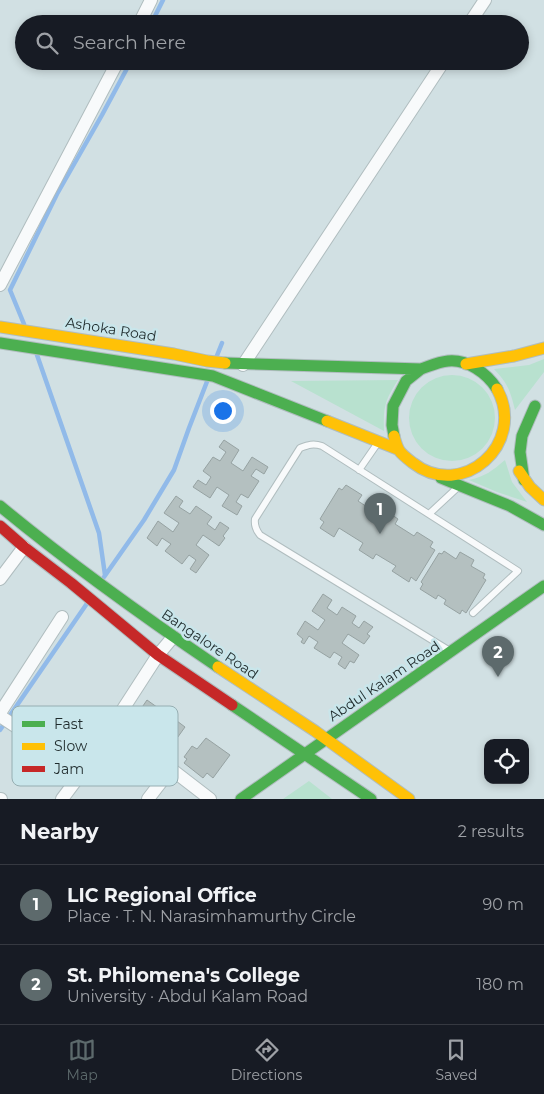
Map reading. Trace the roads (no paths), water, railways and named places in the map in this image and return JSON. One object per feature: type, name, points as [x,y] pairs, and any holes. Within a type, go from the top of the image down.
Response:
[{"type":"main road","name":"Ashoka Road","points":[[0,327],[230,364],[421,369]]},
{"type":"main road","points":[[0,343],[209,375],[397,449],[424,470],[510,506],[544,525]]},
{"type":"main road","points":[[466,364],[514,356],[544,348]]},
{"type":"main road","points":[[397,449],[392,425],[394,406],[406,381],[421,369],[447,361],[466,364],[484,373],[498,388],[505,406],[505,449],[524,480],[544,500]]},
{"type":"main road","points":[[506,427],[538,403],[522,436],[520,452],[524,480]]},
{"type":"main road","points":[[424,470],[440,475],[461,474],[480,467],[505,449]]},
{"type":"main road","name":"Bangalore Road","points":[[0,506],[78,569],[172,637],[325,739],[409,799]]},
{"type":"main road","points":[[0,526],[158,655],[371,799]]},
{"type":"main road","name":"Abdul Kalam Road","points":[[241,799],[453,652],[544,586]]},
{"type":"street","points":[[144,15],[151,0]]},
{"type":"street","points":[[475,15],[485,0]]},
{"type":"street","points":[[0,285],[113,70]]},
{"type":"street","points":[[243,364],[438,70]]},
{"type":"street","points":[[0,579],[24,547]]},
{"type":"street","points":[[0,712],[62,617]]},
{"type":"street","points":[[125,706],[172,637]]},
{"type":"street","points":[[0,716],[12,725]]},
{"type":"street","points":[[178,774],[210,799]]},
{"type":"street","points":[[62,799],[72,786]]},
{"type":"street","points":[[148,799],[158,786]]},
{"type":"lane","points":[[359,470],[379,442]]},
{"type":"lane","points":[[453,652],[260,535],[256,530],[255,519],[300,448],[316,444],[322,446],[518,571],[473,613]]},
{"type":"lane","points":[[429,514],[459,486]]},
{"type":"waterway","points":[[156,15],[163,0]]},
{"type":"waterway","points":[[24,324],[10,290],[57,194],[126,70]]},
{"type":"waterway","points":[[216,358],[222,343]]},
{"type":"waterway","points":[[37,355],[99,533],[105,575]]},
{"type":"waterway","points":[[104,577],[144,520],[174,470],[208,379]]},
{"type":"waterway","points":[[16,706],[88,602]]},
{"type":"waterway","points":[[0,730],[12,713]]},
{"type":"place","name":"LIC Regional Office","points":[[380,534]]},
{"type":"place","name":"St. Philomena's College","points":[[498,677]]}]
